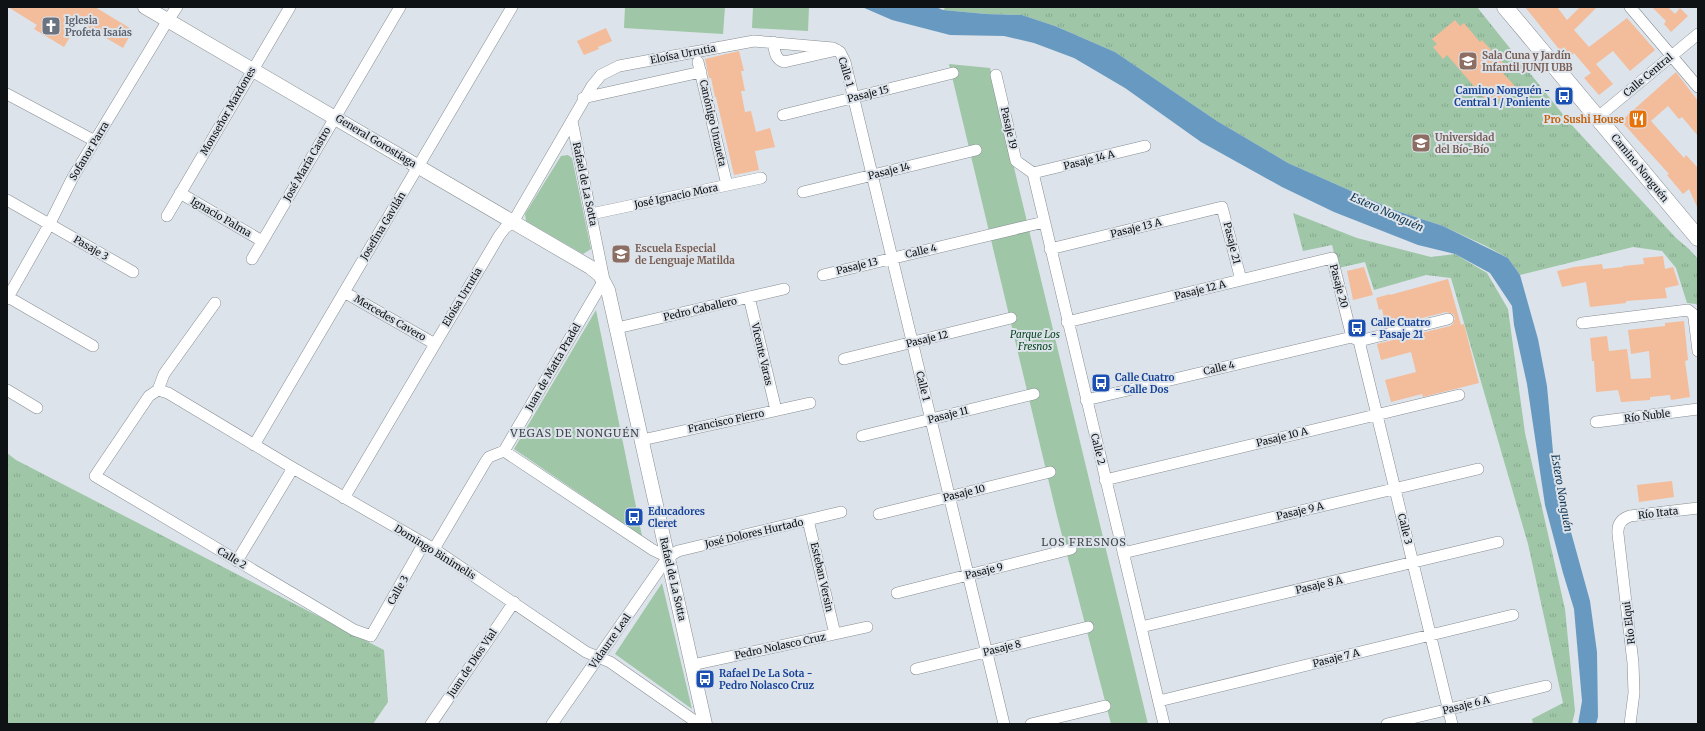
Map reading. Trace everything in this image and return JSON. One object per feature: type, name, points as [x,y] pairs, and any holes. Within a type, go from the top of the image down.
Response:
[{"type":"main road","name":"Camino Nonguén","points":[[1505,7],[1698,238]]},
{"type":"street","name":"General Gorostiaga","points":[[144,7],[596,270],[604,280]]},
{"type":"street","name":"Sofanor Parra","points":[[7,298],[50,224],[73,177],[177,7]]},
{"type":"street","name":"Monseñor Mardones","points":[[167,216],[290,7]]},
{"type":"street","name":"José María Castro","points":[[252,259],[400,7]]},
{"type":"street","name":"Josefina Gavilán","points":[[254,445],[512,7]]},
{"type":"street","points":[[1630,7],[1698,87]]},
{"type":"street","name":"Calle Central","points":[[1598,117],[1698,34]]},
{"type":"street","name":"Eloísa Urrutia","points":[[344,498],[499,236],[513,222],[572,121],[583,98],[601,75],[619,66],[748,42],[773,42]]},
{"type":"street","name":"Calle 1","points":[[837,50],[784,62],[780,61],[776,56],[773,42],[828,46],[837,50],[844,58],[1004,724]]},
{"type":"street","name":"Canónigo Unzueta","points":[[583,98],[700,67],[727,185]]},
{"type":"street","name":"Pasaje 15","points":[[783,115],[953,73]]},
{"type":"street","name":"Pasaje 19","points":[[996,75],[1016,161],[1033,174]]},
{"type":"street","points":[[7,94],[95,141]]},
{"type":"street","name":"Rafael de La Sotta","points":[[572,121],[604,280],[608,290],[617,328],[692,665],[702,724]]},
{"type":"street","name":"Pasaje 14 A","points":[[1033,174],[1145,146]]},
{"type":"street","name":"Pasaje 14","points":[[803,192],[976,150]]},
{"type":"street","name":"Calle 2","points":[[1033,174],[1164,724]]},
{"type":"street","name":"José Ignacio Mora","points":[[591,214],[761,178]]},
{"type":"street","name":"Ignacio Palma","points":[[180,193],[262,241]]},
{"type":"street","name":"Pasaje 3","points":[[7,200],[133,272]]},
{"type":"street","name":"Pasaje 13 A","points":[[1050,249],[1222,207]]},
{"type":"street","name":"Pasaje 21","points":[[1222,207],[1241,280]]},
{"type":"street","name":"Calle 4","points":[[892,258],[1044,222]]},
{"type":"street","points":[[582,262],[590,257],[598,246]]},
{"type":"street","name":"Pasaje 13","points":[[823,274],[892,258]]},
{"type":"street","name":"Pasaje 12 A","points":[[1068,322],[1332,258]]},
{"type":"street","name":"Pasaje 20","points":[[1332,258],[1356,339]]},
{"type":"street","name":"Juan de Matta Pradel","points":[[504,451],[604,280]]},
{"type":"street","name":"Pedro Caballero","points":[[617,328],[784,289]]},
{"type":"street","name":"Mercedes Cavero","points":[[344,292],[435,344]]},
{"type":"street","name":"Vicente Varas","points":[[749,297],[776,410]]},
{"type":"street","points":[[7,298],[92,346]]},
{"type":"street","points":[[158,390],[164,374],[215,303]]},
{"type":"street","points":[[1582,322],[1684,310],[1691,311],[1694,318],[1698,351]]},
{"type":"street","name":"Pasaje 12","points":[[844,359],[1011,318]]},
{"type":"street","name":"Calle 4","points":[[1086,400],[1448,319]]},
{"type":"street","name":"Calle 3","points":[[1356,339],[1377,414],[1452,724]]},
{"type":"street","points":[[7,390],[37,408]]},
{"type":"street","name":"Calle 2","points":[[158,390],[149,396],[95,476],[354,630],[371,636]]},
{"type":"street","name":"Domingo Binimelis","points":[[158,390],[168,393],[344,498],[429,546],[586,652],[610,662],[702,724]]},
{"type":"street","name":"Pasaje 11","points":[[862,436],[1034,394]]},
{"type":"street","name":"Pasaje 10 A","points":[[1105,480],[1459,395]]},
{"type":"street","name":"Francisco Fierro","points":[[642,440],[810,403]]},
{"type":"street","name":"Río Ñuble","points":[[1596,422],[1698,409]]},
{"type":"street","points":[[429,546],[486,460],[489,457],[504,451],[653,550],[668,557]]},
{"type":"street","points":[[237,561],[293,468]]},
{"type":"street","name":"Pasaje 9 A","points":[[1123,553],[1478,469]]},
{"type":"street","name":"Pasaje 10","points":[[878,514],[1050,472]]},
{"type":"street","name":"Río Itata","points":[[1620,522],[1630,516],[1698,508]]},
{"type":"street","name":"José Dolores Hurtado","points":[[668,557],[678,550],[841,512]]},
{"type":"street","name":"Esteban Versin","points":[[808,520],[835,634]]},
{"type":"street","name":"Río Elqui","points":[[1620,522],[1618,530],[1634,678],[1633,705],[1630,724]]},
{"type":"street","name":"Pasaje 8 A","points":[[1141,627],[1498,542]]},
{"type":"street","name":"Calle 3","points":[[371,636],[429,546]]},
{"type":"street","name":"Pasaje 9","points":[[897,592],[1071,549]]},
{"type":"street","name":"Vidaurre Leal","points":[[552,724],[668,557]]},
{"type":"street","name":"Juan de Dios Vial","points":[[431,724],[514,602]]},
{"type":"street","name":"Pasaje 7 A","points":[[1159,701],[1513,615]]},
{"type":"street","name":"Pedro Nolasco Cruz","points":[[692,665],[867,627]]},
{"type":"street","name":"Pasaje 8","points":[[916,670],[1088,628]]},
{"type":"street","name":"Pasaje 6 A","points":[[1387,724],[1546,686]]},
{"type":"street","points":[[1031,724],[1105,706]]},
{"type":"green space","points":[[625,7],[725,7],[723,34],[624,28]]},
{"type":"green space","points":[[753,7],[809,7],[808,31],[752,28]]},
{"type":"green space","name":"Universidad del Bío-Bío","points":[[946,7],[1477,7],[1569,122],[1676,238],[1698,259],[1698,306],[1696,304],[1687,303],[1676,268],[1662,251],[1633,247],[1520,275],[1508,258],[1486,246],[1443,226],[1394,210],[1288,163],[1217,121],[1115,52],[1055,26],[1022,15],[986,14],[943,10]]},
{"type":"green space","name":"Parque Los Fresnos","points":[[949,64],[990,68],[1148,724],[1111,724],[1057,516]]},
{"type":"green space","points":[[568,155],[572,158],[591,249],[583,254],[526,221],[525,214],[561,156]]},
{"type":"green space","points":[[1293,213],[1357,238],[1431,257],[1455,254],[1487,273],[1508,309],[1525,433],[1565,609],[1575,711],[1572,724],[1533,724],[1532,719],[1563,703],[1528,544],[1451,278],[1426,275],[1374,290],[1365,262],[1338,268],[1332,245],[1303,251]]},
{"type":"green space","points":[[596,310],[642,536],[514,449]]},
{"type":"green space","points":[[7,453],[16,460],[384,650],[388,702],[373,724],[7,724]]},
{"type":"green space","points":[[662,583],[692,709],[615,654]]},
{"type":"water","name":"Estero Nonguén","points":[[862,7],[936,7],[943,10],[986,14],[1022,15],[1055,26],[1115,52],[1217,121],[1288,163],[1394,210],[1443,226],[1508,258],[1520,275],[1538,339],[1547,386],[1555,474],[1590,601],[1597,652],[1598,717],[1596,724],[1578,724],[1582,701],[1574,609],[1545,505],[1527,384],[1514,325],[1512,306],[1490,273],[1455,254],[1418,245],[1334,212],[1282,187],[1201,142],[1125,88],[1074,58],[1034,43],[1004,36],[950,35],[892,20]]},
{"type":"building","points":[[8,7],[95,7],[133,30],[123,48],[79,22],[64,47],[34,29],[37,25]]},
{"type":"building","points":[[1525,7],[1557,7],[1567,20],[1580,7],[1597,7],[1574,30],[1589,47],[1627,18],[1655,50],[1630,71],[1613,51],[1596,64],[1613,84],[1599,95],[1584,78],[1591,73],[1574,53],[1567,59]]},
{"type":"building","points":[[1652,7],[1668,7],[1675,14],[1680,8],[1688,16],[1671,32],[1664,24],[1666,21]]},
{"type":"building","points":[[1455,20],[1460,26],[1464,23],[1480,42],[1482,40],[1507,67],[1502,72],[1515,86],[1491,106],[1447,55],[1443,59],[1433,47],[1437,44],[1432,39]]},
{"type":"building","points":[[606,28],[612,41],[598,47],[599,49],[584,55],[577,41]]},
{"type":"building","points":[[739,51],[744,71],[741,71],[745,91],[741,91],[745,112],[751,111],[756,132],[770,128],[775,147],[755,151],[759,170],[734,175],[716,97],[711,78],[709,78],[705,59]]},
{"type":"building","points":[[1676,72],[1698,101],[1698,136],[1682,117],[1679,119],[1668,106],[1651,121],[1684,158],[1686,155],[1698,168],[1698,209],[1689,189],[1683,194],[1667,175],[1669,174],[1621,121]]},
{"type":"building","points":[[1663,256],[1665,269],[1673,267],[1679,285],[1665,288],[1667,298],[1626,301],[1626,303],[1590,307],[1586,282],[1562,287],[1557,271],[1574,267],[1602,264],[1603,269],[1623,267],[1644,264],[1643,258]]},
{"type":"building","points":[[1364,267],[1373,295],[1353,300],[1347,271]]},
{"type":"building","points":[[1448,279],[1461,325],[1464,324],[1479,383],[1423,397],[1422,394],[1391,402],[1385,380],[1416,372],[1411,352],[1381,360],[1377,344],[1450,326],[1453,324],[1455,318],[1453,314],[1446,312],[1386,327],[1382,309],[1379,310],[1376,298]]},
{"type":"building","points":[[1684,321],[1688,360],[1685,361],[1690,397],[1671,400],[1670,395],[1650,397],[1650,400],[1621,402],[1618,390],[1596,392],[1594,361],[1592,361],[1590,338],[1607,336],[1609,351],[1627,349],[1631,379],[1651,378],[1649,351],[1631,354],[1628,330],[1665,326],[1665,323]]},
{"type":"building","points":[[1672,481],[1674,497],[1639,502],[1637,485]]},
{"type":"place","name":"Iglesia Profeta Isaías","points":[[51,26]]},
{"type":"place","name":"Sala Cuna y Jardín Infantil JUNJI UBB","points":[[1468,61]]},
{"type":"place","name":"Camino Nonguén - Central 1 / Poniente","points":[[1564,96]]},
{"type":"place","name":"Pro Sushi House","points":[[1638,119]]},
{"type":"place","name":"Universidad del Bío-Bío","points":[[1421,143]]},
{"type":"place","name":"Escuela Especial de Lenguaje Matilda","points":[[621,254]]},
{"type":"place","name":"Calle Cuatro - Pasaje 21","points":[[1357,328]]},
{"type":"place","name":"Calle Cuatro - Calle Dos","points":[[1101,383]]},
{"type":"place","name":"Educadores Cleret","points":[[634,517]]},
{"type":"place","name":"Rafael De La Sota - Pedro Nolasco Cruz","points":[[705,679]]},
{"type":"district","name":"VEGAS DE NONGUÉN","points":[[575,433]]},
{"type":"district","name":"LOS FRESNOS","points":[[1084,542]]}]
